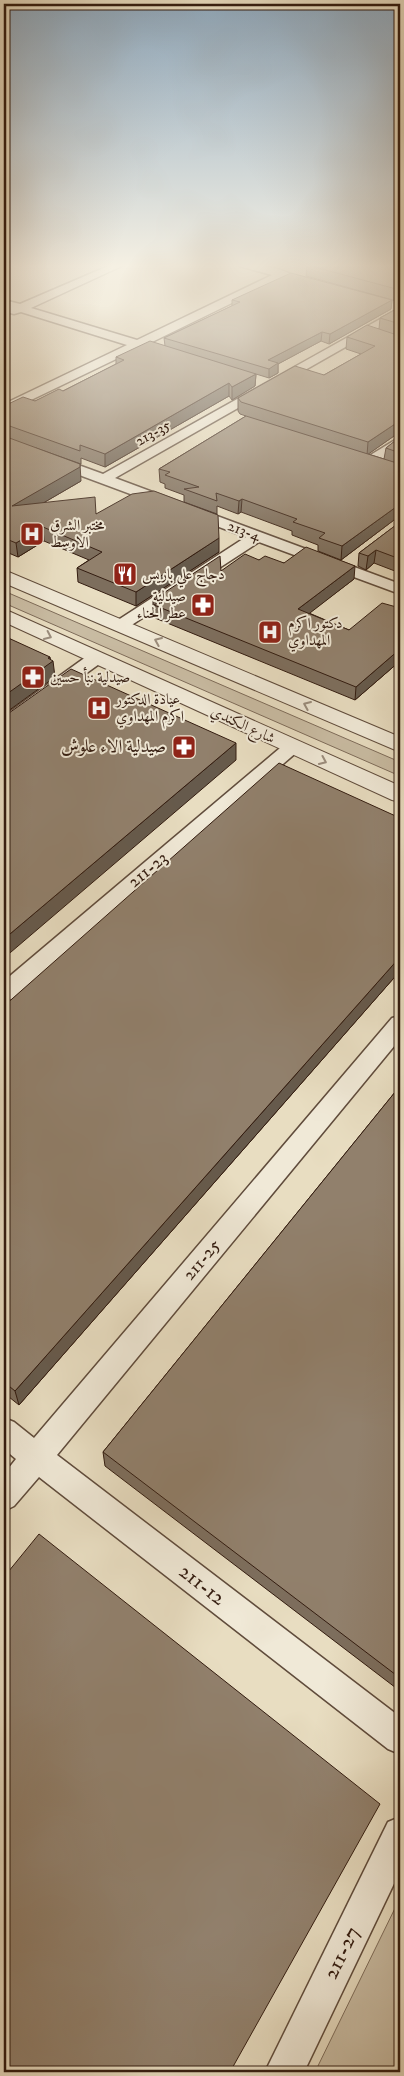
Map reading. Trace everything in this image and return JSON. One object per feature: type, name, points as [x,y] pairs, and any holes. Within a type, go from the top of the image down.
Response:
[{"type":"street","points":[[4,409],[103,361]]},
{"type":"street","name":"213-35","points":[[104,479],[313,361]]},
{"type":"street","points":[[252,379],[271,385]]},
{"type":"street","points":[[220,414],[239,420]]},
{"type":"street","points":[[385,467],[365,460],[400,441]]},
{"type":"street","name":"213-4","points":[[4,442],[400,589]]},
{"type":"street","points":[[121,625],[257,536]]},
{"type":"street","points":[[343,568],[357,557]]},
{"type":"street","points":[[4,576],[400,746]]},
{"type":"street","name":"شارع الكندي","points":[[4,615],[400,796]]},
{"type":"street","points":[[4,724],[96,658]]},
{"type":"street","name":"211-23","points":[[4,993],[292,747]]},
{"type":"street","name":"211-25","points":[[4,1496],[400,1024]]},
{"type":"street","name":"211-12","points":[[4,1432],[400,1737]]},
{"type":"street","name":"211-27","points":[[284,2072],[400,1834]]},
{"type":"shaded area","points":[[4,591],[400,762],[400,776],[4,603]]},
{"type":"shaded area","points":[[400,1898],[400,2072],[315,2072]]},
{"type":"building","points":[[122,361],[214,361],[256,374],[232,387],[229,383],[105,454],[80,445],[80,451],[4,424],[4,406],[23,397],[35,401],[59,389],[63,391]]},
{"type":"building","points":[[241,361],[271,361],[278,363],[269,369]]},
{"type":"building","points":[[349,361],[400,361],[400,423],[395,424],[368,442],[241,402],[238,398],[295,366],[324,375]]},
{"type":"building","points":[[246,416],[400,464],[400,507],[396,507],[342,546],[319,538],[325,533],[293,522],[297,519],[242,499],[239,501],[216,493],[217,501],[184,489],[199,487],[165,475],[170,472],[159,469]]},
{"type":"building","points":[[4,436],[80,464],[80,467],[12,506],[95,497],[96,514],[132,494],[154,491],[218,515],[219,538],[136,592],[77,568],[102,552],[43,527],[16,543],[4,538]]},
{"type":"building","points":[[400,437],[400,453],[386,448]]},
{"type":"building","points":[[400,522],[400,559],[376,550],[368,556],[359,553]]},
{"type":"building","points":[[306,547],[355,566],[298,609],[349,630],[382,603],[400,608],[400,649],[356,687],[154,605],[159,602],[153,600],[220,556],[221,571],[245,554],[259,560],[265,556],[284,563]]},
{"type":"building","points":[[4,636],[50,657],[48,658],[53,661],[4,696]]},
{"type":"building","points":[[71,669],[236,743],[4,939],[4,713],[9,713]]},
{"type":"building","points":[[279,763],[400,818],[400,957],[15,1391],[4,1382],[4,1006]]},
{"type":"building","points":[[400,1086],[400,1678],[103,1452]]},
{"type":"building","points":[[39,1534],[380,1804],[230,2072],[4,2072],[4,1577]]},
{"type":"place","name":"مختبر الشرق الاوسط","points":[[32,534]]},
{"type":"place","name":"دجاج علي باريس","points":[[125,574]]},
{"type":"place","name":"صيدلية عطر الحناء","points":[[203,605]]},
{"type":"place","name":"دكتور اكرم المهداوي","points":[[270,632]]},
{"type":"place","name":"صيدلية نبأ حسين","points":[[33,677]]},
{"type":"place","name":"عيادة الدكتور اكرم المهداوي","points":[[99,708]]},
{"type":"place","name":"صيدلية الاء علوش","points":[[184,747]]}]
